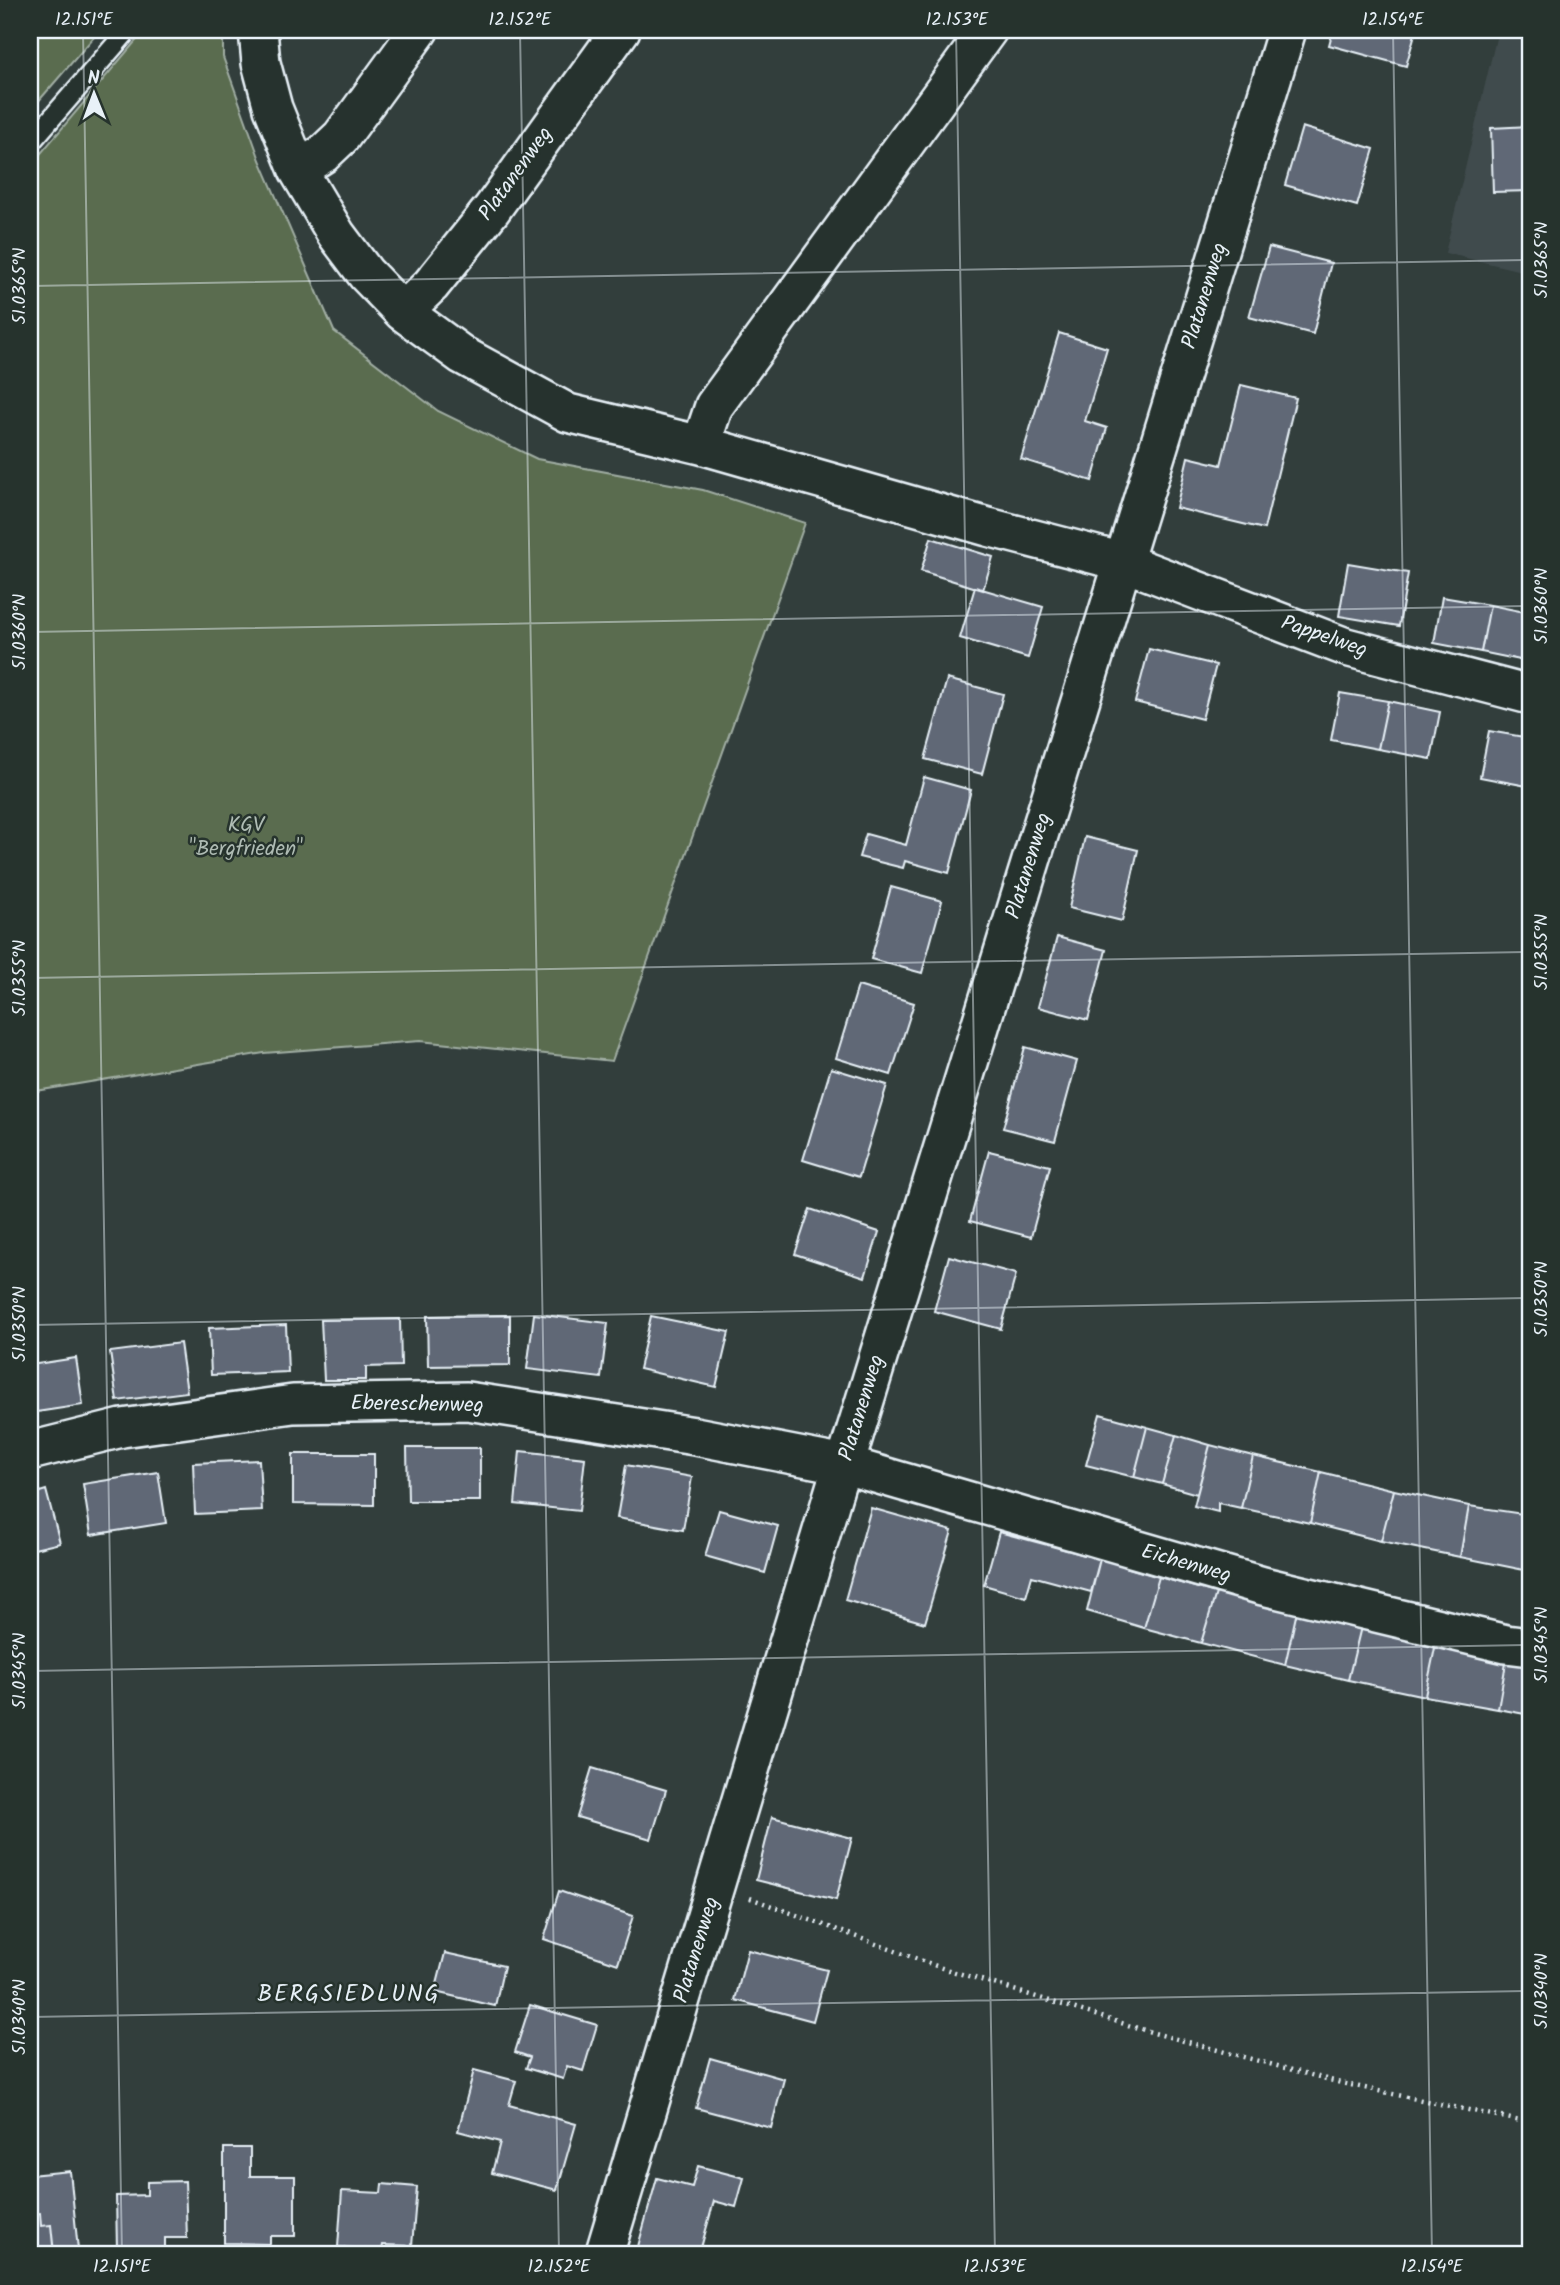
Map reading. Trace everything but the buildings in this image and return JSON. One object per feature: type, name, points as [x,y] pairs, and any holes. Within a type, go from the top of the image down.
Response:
[{"type":"street","points":[[258,30],[261,63],[273,108],[298,170],[336,234],[366,274],[402,312],[462,355],[568,413],[701,446],[1123,562]]},
{"type":"street","points":[[298,170],[323,154],[341,137],[419,30]]},
{"type":"street","name":"Platanenweg","points":[[402,312],[431,285],[492,209],[621,30]]},
{"type":"street","points":[[701,446],[714,406],[988,30]]},
{"type":"street","name":"Platanenweg","points":[[604,2255],[837,1482],[845,1465],[1287,30]]},
{"type":"street","name":"Pappelweg","points":[[1123,562],[1346,647],[1530,695]]},
{"type":"street","name":"Ebereschenweg","points":[[30,1451],[122,1427],[293,1405],[467,1401],[695,1436],[845,1465]]},
{"type":"street","name":"Eichenweg","points":[[845,1465],[1263,1586],[1506,1644],[1530,1647]]},
{"type":"lane","points":[[30,143],[128,30]]},
{"type":"path","points":[[717,1885],[942,1968],[1154,2033],[1340,2083],[1530,2123]]},
{"type":"shaded area","points":[[1498,30],[1530,30],[1530,273],[1445,253]]},
{"type":"green space","points":[[30,30],[100,30],[30,111]]},
{"type":"green space","name":"KGV \"Bergfrieden\"","points":[[145,30],[223,30],[223,57],[260,160],[334,331],[438,411],[537,459],[703,490],[805,523],[612,1061],[420,1041],[264,1053],[30,1092],[30,166]]},
{"type":"district","name":"BERGSIEDLUNG","points":[[349,1995]]}]
